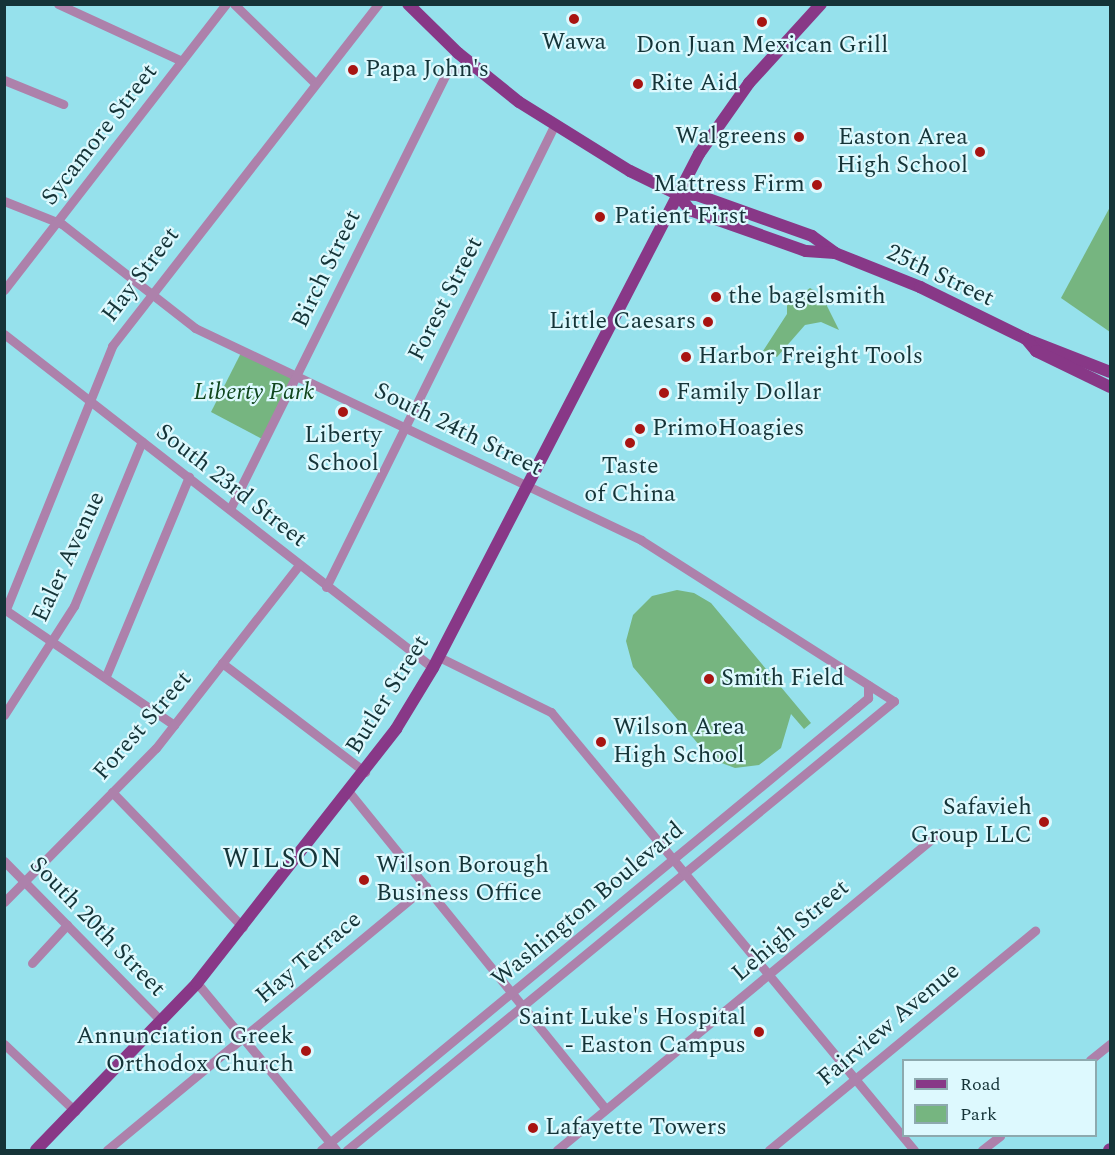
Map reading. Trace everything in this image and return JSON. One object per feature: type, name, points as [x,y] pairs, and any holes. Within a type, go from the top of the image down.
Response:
[{"type":"main road","name":"25th Street","points":[[408,4],[476,68],[554,126],[609,160],[677,194],[690,210],[806,251],[835,253],[920,287],[1026,339],[1110,372]]},
{"type":"main road","name":"Butler Street","points":[[36,1150],[197,982],[365,772],[436,662],[677,194],[732,105],[820,4]]},
{"type":"main road","name":"25th Street","points":[[1026,339],[1036,351],[1110,387]]},
{"type":"street","points":[[58,4],[182,61]]},
{"type":"street","name":"Sycamore Street","points":[[4,290],[226,4]]},
{"type":"street","points":[[234,4],[314,82]]},
{"type":"street","name":"Hay Street","points":[[5,609],[112,346],[314,82],[376,5]]},
{"type":"street","name":"Birch Street","points":[[230,509],[445,75],[454,70],[476,68]]},
{"type":"street","points":[[4,80],[63,104]]},
{"type":"street","name":"Forest Street","points":[[326,587],[554,126]]},
{"type":"street","name":"South 24th Street","points":[[4,201],[58,222],[195,328],[297,374],[641,540],[894,701]]},
{"type":"street","name":"South 23rd Street","points":[[4,334],[230,509],[326,587],[436,662],[551,712],[902,1136]]},
{"type":"street","name":"Ealer Avenue","points":[[4,715],[74,606],[142,441]]},
{"type":"street","points":[[106,676],[189,477]]},
{"type":"street","name":"Forest Street","points":[[4,902],[174,725],[299,565]]},
{"type":"street","points":[[5,609],[106,676],[174,725]]},
{"type":"street","points":[[222,663],[365,772]]},
{"type":"street","name":"Washington Boulevard","points":[[321,1150],[333,1147],[512,993],[868,699],[868,685]]},
{"type":"street","name":"Washington Boulevard","points":[[347,1150],[894,701]]},
{"type":"street","points":[[112,792],[243,927]]},
{"type":"street","points":[[350,792],[606,1109]]},
{"type":"street","name":"Lehigh Street","points":[[557,1150],[939,834]]},
{"type":"street","name":"South 20th Street","points":[[4,861],[161,1021]]},
{"type":"street","name":"Hay Terrace","points":[[107,1150],[426,886]]},
{"type":"street","points":[[32,963],[68,925]]},
{"type":"street","name":"Fairview Avenue","points":[[769,1150],[1035,930]]},
{"type":"street","name":"South 20th Street","points":[[197,982],[333,1147]]},
{"type":"street","points":[[4,1044],[75,1111]]},
{"type":"street","points":[[1091,1059],[1110,1044]]},
{"type":"street","name":"South 23rd Street","points":[[903,1137],[914,1150]]},
{"type":"street","points":[[982,1150],[999,1137]]},
{"type":"green space","points":[[1110,207],[1110,332],[1061,298]]},
{"type":"green space","points":[[810,288],[821,294],[839,330],[821,322],[805,325],[777,357],[763,351],[787,314],[787,305]]},
{"type":"green space","name":"Liberty Park","points":[[243,349],[297,374],[264,440],[211,412]]},
{"type":"green space","points":[[677,590],[694,593],[711,603],[811,723],[804,729],[791,714],[781,748],[759,765],[735,768],[711,759],[633,667],[626,641],[633,615],[652,596]]},
{"type":"place","name":"Wawa","points":[[574,19]]},
{"type":"place","name":"Don Juan Mexican Grill","points":[[762,22]]},
{"type":"place","name":"Papa John's","points":[[353,70]]},
{"type":"place","name":"Rite Aid","points":[[638,84]]},
{"type":"place","name":"Walgreens","points":[[799,137]]},
{"type":"place","name":"Easton Area High School","points":[[980,152]]},
{"type":"place","name":"Mattress Firm","points":[[817,185]]},
{"type":"place","name":"Patient First","points":[[600,217]]},
{"type":"place","name":"the bagelsmith","points":[[716,297]]},
{"type":"place","name":"Little Caesars","points":[[708,322]]},
{"type":"place","name":"Harbor Freight Tools","points":[[686,357]]},
{"type":"place","name":"Family Dollar","points":[[664,393]]},
{"type":"place","name":"Liberty School","points":[[343,412]]},
{"type":"place","name":"PrimoHoagies","points":[[640,429]]},
{"type":"place","name":"Taste of China","points":[[630,443]]},
{"type":"place","name":"Smith Field","points":[[709,679]]},
{"type":"place","name":"Wilson Area High School","points":[[601,742]]},
{"type":"place","name":"Safavieh Group LLC","points":[[1044,822]]},
{"type":"place","name":"Wilson Borough Business Office","points":[[364,880]]},
{"type":"place","name":"Saint Luke's Hospital - Easton Campus","points":[[759,1032]]},
{"type":"place","name":"Annunciation Greek Orthodox Church","points":[[306,1051]]},
{"type":"place","name":"Lafayette Towers","points":[[533,1128]]},
{"type":"district","name":"WILSON","points":[[283,860]]}]
